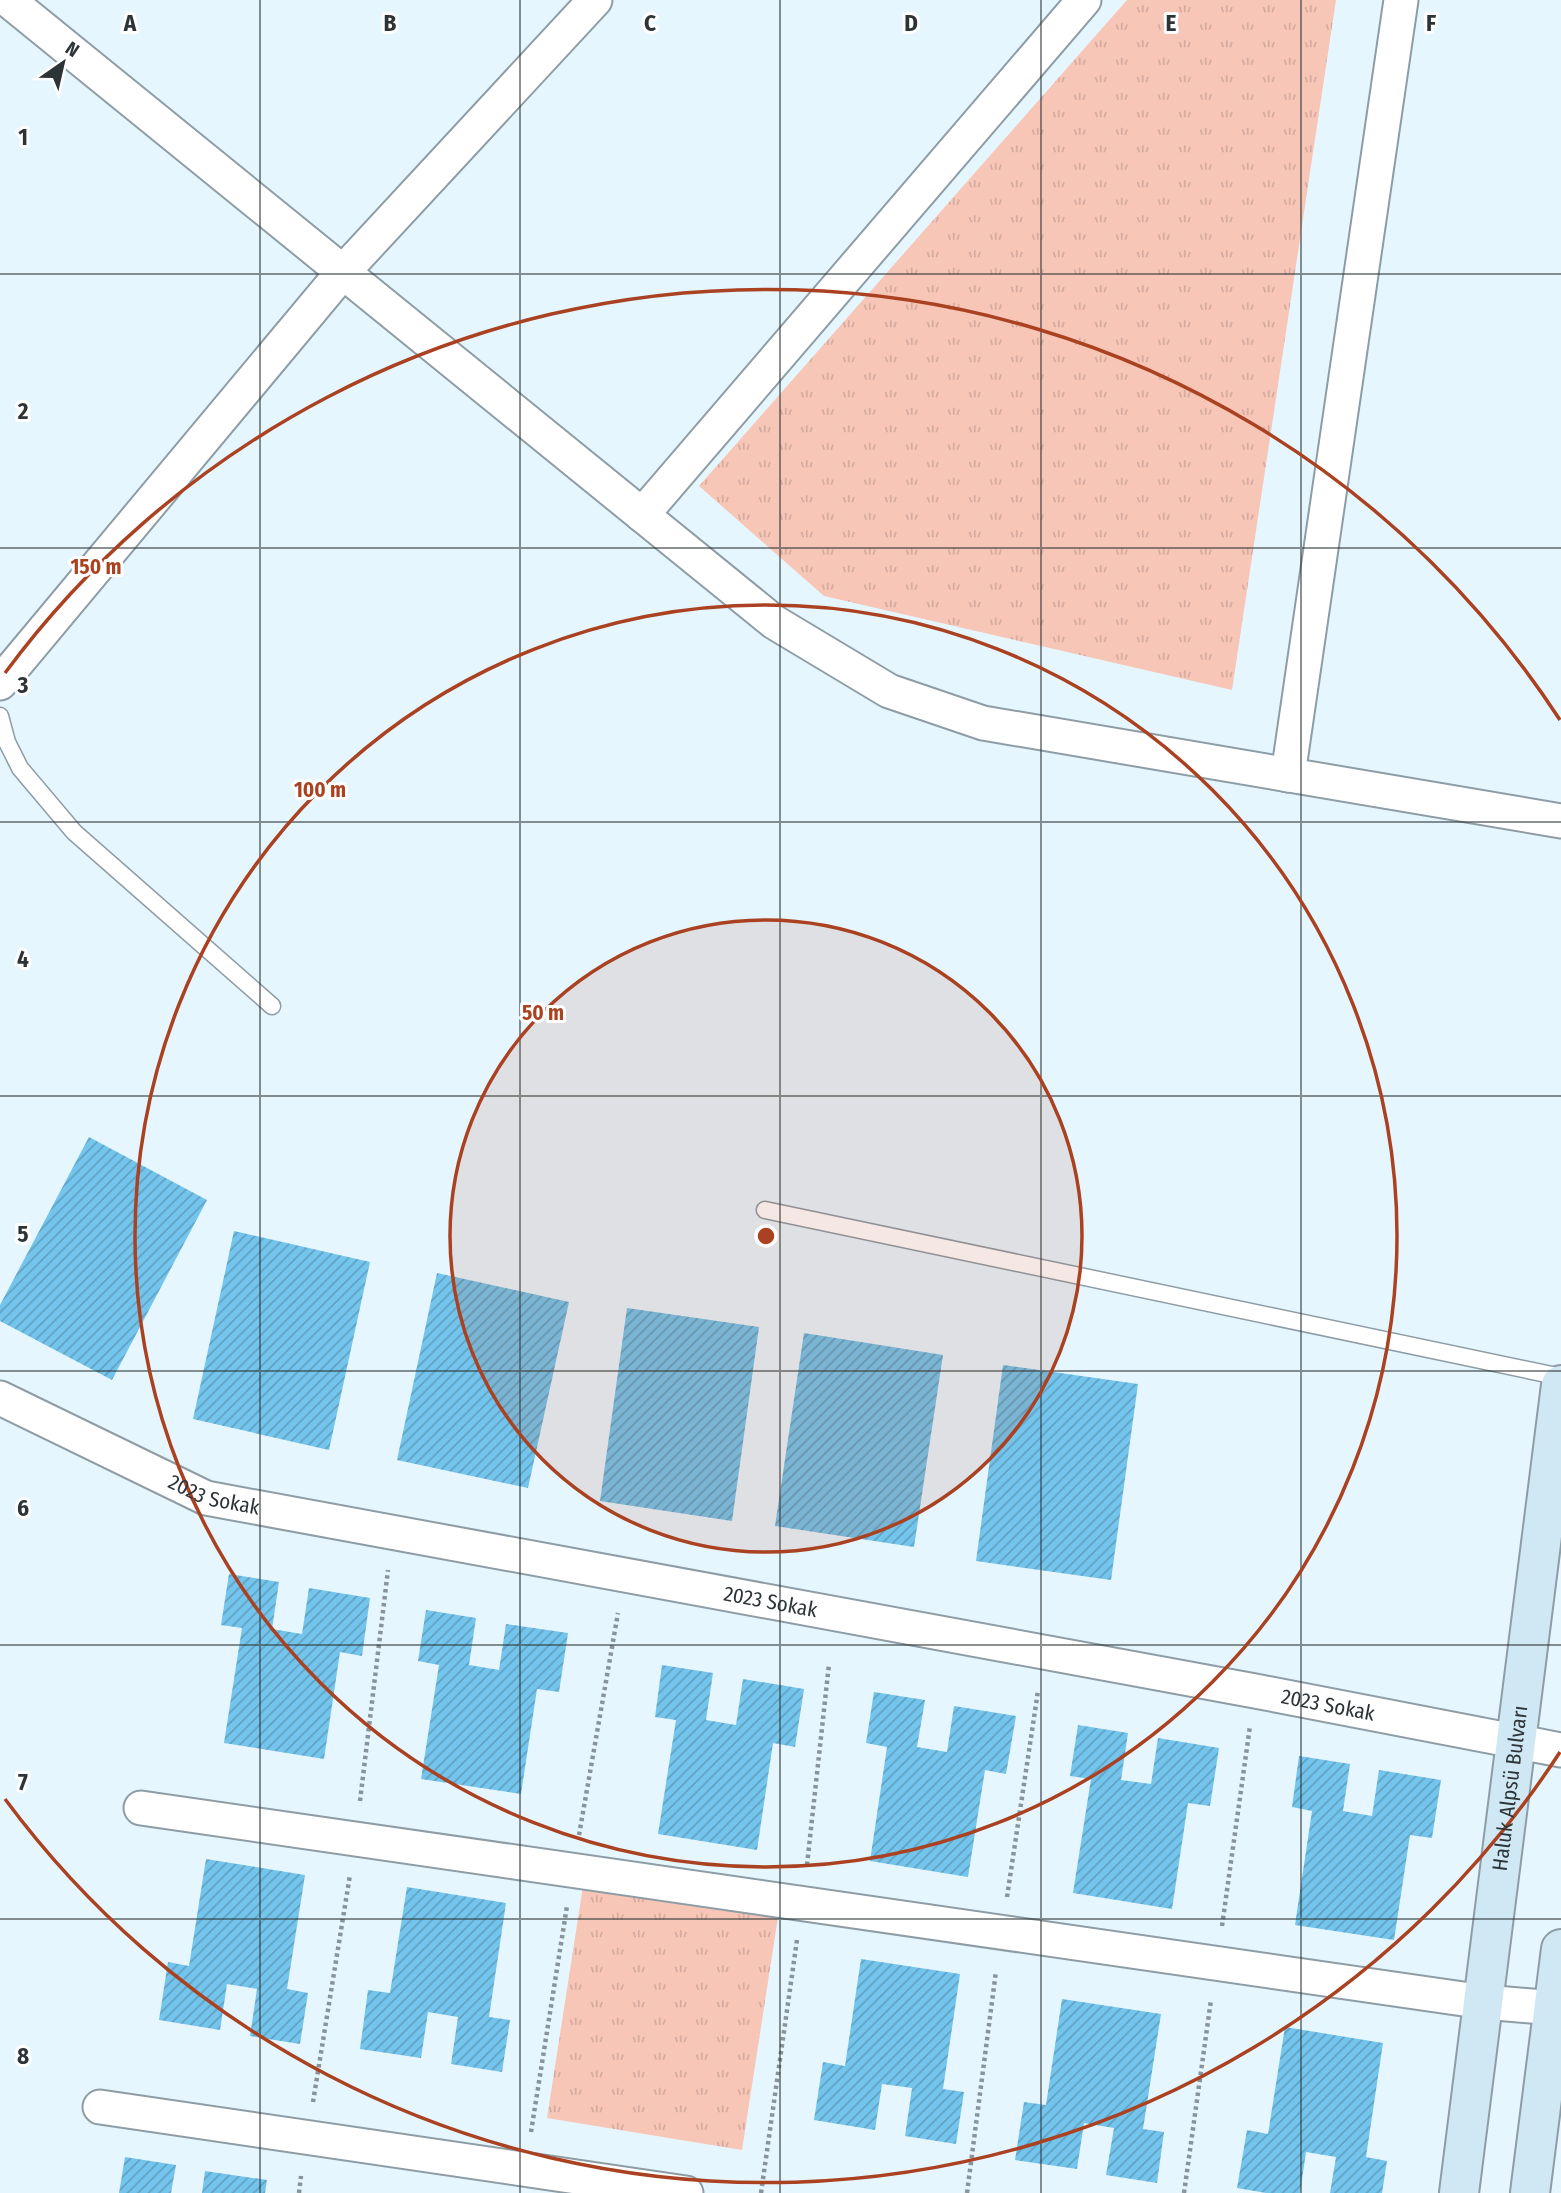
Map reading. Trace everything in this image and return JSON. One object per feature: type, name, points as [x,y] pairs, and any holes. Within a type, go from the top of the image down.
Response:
[{"type":"main road","name":"Haluk Alpsü Bulvarı","points":[[1459,2193],[1561,1385]]},
{"type":"main road","points":[[1530,2193],[1561,1949]]},
{"type":"street","points":[[8,0],[774,622],[890,691],[983,723],[1561,821]]},
{"type":"street","points":[[0,683],[342,272],[595,0]]},
{"type":"street","points":[[642,516],[1084,0]]},
{"type":"street","points":[[1288,775],[1401,0]]},
{"type":"street","name":"2023 Sokak","points":[[0,1398],[206,1498],[1561,1750]]},
{"type":"street","points":[[141,1808],[1484,2002],[1554,2008]]},
{"type":"street","points":[[100,2107],[686,2193]]},
{"type":"lane","points":[[0,716],[7,742],[20,768],[74,832],[272,1006]]},
{"type":"lane","points":[[765,1210],[1561,1377]]},
{"type":"path","points":[[299,2193],[355,1839],[388,1569]]},
{"type":"green space","points":[[1127,0],[1336,0],[1232,690],[824,596],[699,486]]},
{"type":"green space","points":[[583,1886],[778,1917],[742,2150],[547,2118]]},
{"type":"building","points":[[89,1137],[207,1200],[112,1380],[0,1321],[0,1305]]},
{"type":"building","points":[[234,1231],[370,1262],[329,1450],[193,1419]]},
{"type":"building","points":[[437,1273],[569,1302],[528,1488],[397,1460]]},
{"type":"building","points":[[627,1308],[759,1327],[732,1521],[600,1501]]},
{"type":"building","points":[[804,1333],[943,1355],[914,1547],[775,1526]]},
{"type":"building","points":[[1003,1365],[1138,1384],[1111,1580],[976,1561]]},
{"type":"building","points":[[229,1574],[279,1582],[272,1629],[302,1634],[309,1588],[370,1598],[362,1656],[340,1652],[324,1759],[224,1743],[242,1628],[221,1625]]},
{"type":"building","points":[[426,1610],[476,1618],[469,1665],[499,1670],[506,1624],[568,1633],[559,1692],[537,1689],[521,1794],[421,1779],[439,1665],[418,1661]]},
{"type":"building","points":[[662,1665],[713,1673],[706,1720],[736,1725],[743,1679],[804,1689],[795,1747],[773,1743],[757,1850],[658,1834],[676,1720],[655,1717]]},
{"type":"building","points":[[874,1692],[925,1700],[917,1747],[947,1752],[954,1706],[1016,1716],[1006,1774],[985,1770],[968,1877],[870,1861],[887,1747],[866,1743]]},
{"type":"building","points":[[1078,1725],[1128,1733],[1121,1780],[1151,1784],[1158,1738],[1219,1748],[1210,1806],[1188,1803],[1172,1909],[1073,1893],[1091,1779],[1070,1776]]},
{"type":"building","points":[[1299,1756],[1350,1764],[1343,1811],[1372,1816],[1379,1770],[1441,1780],[1432,1838],[1410,1835],[1394,1940],[1295,1925],[1312,1811],[1292,1807]]},
{"type":"building","points":[[206,1859],[305,1875],[287,1989],[308,1993],[300,2044],[250,2036],[257,1989],[227,1984],[220,2030],[159,2020],[168,1962],[189,1966]]},
{"type":"building","points":[[407,1887],[506,1903],[489,2017],[510,2020],[502,2072],[451,2064],[458,2017],[428,2012],[421,2058],[360,2049],[368,1990],[390,1993]]},
{"type":"building","points":[[861,1959],[960,1974],[943,2089],[964,2092],[956,2144],[905,2136],[912,2088],[882,2084],[875,2130],[814,2120],[823,2062],[845,2066]]},
{"type":"building","points":[[1062,1999],[1161,2014],[1143,2129],[1164,2132],[1157,2183],[1106,2175],[1114,2128],[1084,2123],[1077,2169],[1015,2160],[1024,2102],[1046,2105]]},
{"type":"building","points":[[1285,2027],[1383,2043],[1366,2157],[1387,2161],[1382,2193],[1330,2193],[1336,2157],[1306,2152],[1300,2193],[1266,2193],[1237,2188],[1247,2130],[1268,2134]]},
{"type":"building","points":[[125,2157],[176,2165],[171,2193],[119,2193]]},
{"type":"building","points":[[205,2171],[267,2180],[265,2193],[202,2193]]}]
